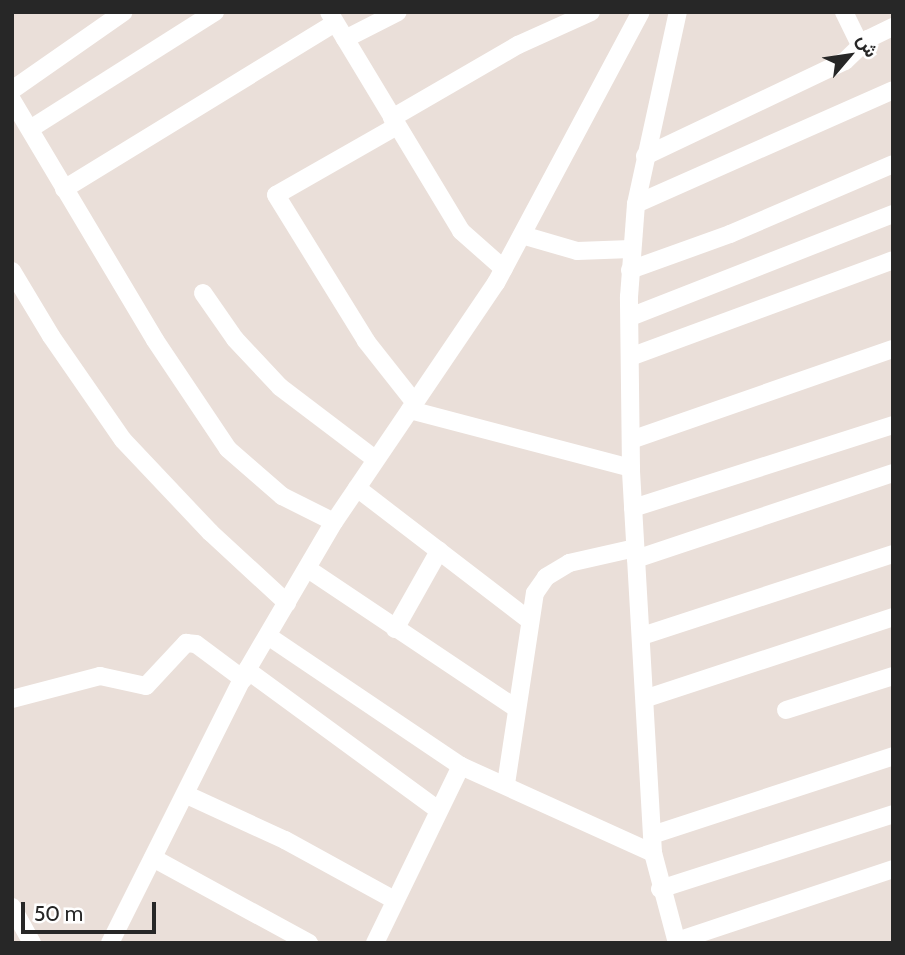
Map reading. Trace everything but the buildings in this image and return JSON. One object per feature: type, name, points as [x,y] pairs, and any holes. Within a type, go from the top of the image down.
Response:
[{"type":"street","points":[[12,90],[124,12]]},
{"type":"street","points":[[30,129],[215,12]]},
{"type":"street","points":[[345,39],[398,12]]},
{"type":"street","points":[[590,12],[518,45],[276,195],[366,341],[412,406],[631,468]]},
{"type":"street","points":[[110,943],[187,795],[245,675],[334,522],[504,269],[641,12]]},
{"type":"street","points":[[678,12],[636,204],[630,271],[631,468],[635,554],[647,698],[653,844],[671,938],[893,869]]},
{"type":"street","points":[[844,12],[861,47]]},
{"type":"street","points":[[64,189],[332,18],[460,230],[504,269]]},
{"type":"street","points":[[645,156],[845,61],[861,47],[893,27]]},
{"type":"street","points":[[636,204],[893,90]]},
{"type":"street","points":[[12,100],[155,340],[228,449],[282,496],[334,522]]},
{"type":"street","points":[[630,271],[893,164]]},
{"type":"street","points":[[630,317],[893,214]]},
{"type":"street","points":[[522,235],[577,251],[631,250]]},
{"type":"street","points":[[631,356],[893,260]]},
{"type":"street","points":[[12,271],[51,336],[123,440],[210,532],[287,603]]},
{"type":"street","points":[[203,293],[235,339],[280,387],[376,459]]},
{"type":"street","points":[[631,440],[893,349]]},
{"type":"street","points":[[633,508],[893,425]]},
{"type":"street","points":[[506,784],[528,619],[535,593],[546,578],[569,563],[635,554],[893,473]]},
{"type":"street","points":[[356,488],[528,619]]},
{"type":"street","points":[[395,629],[439,551]]},
{"type":"street","points":[[642,636],[893,554]]},
{"type":"street","points":[[307,569],[516,708]]},
{"type":"street","points":[[647,698],[893,617]]},
{"type":"street","points":[[268,636],[461,766],[653,844],[893,756]]},
{"type":"street","points":[[12,699],[100,676],[146,686],[186,643],[196,644],[245,675],[438,810]]},
{"type":"street","points":[[786,710],[893,676]]},
{"type":"street","points":[[375,943],[461,766]]},
{"type":"street","points":[[187,795],[285,840],[394,900]]},
{"type":"street","points":[[660,889],[893,814]]},
{"type":"street","points":[[153,858],[309,943]]},
{"type":"street","points":[[12,907],[32,943]]}]
